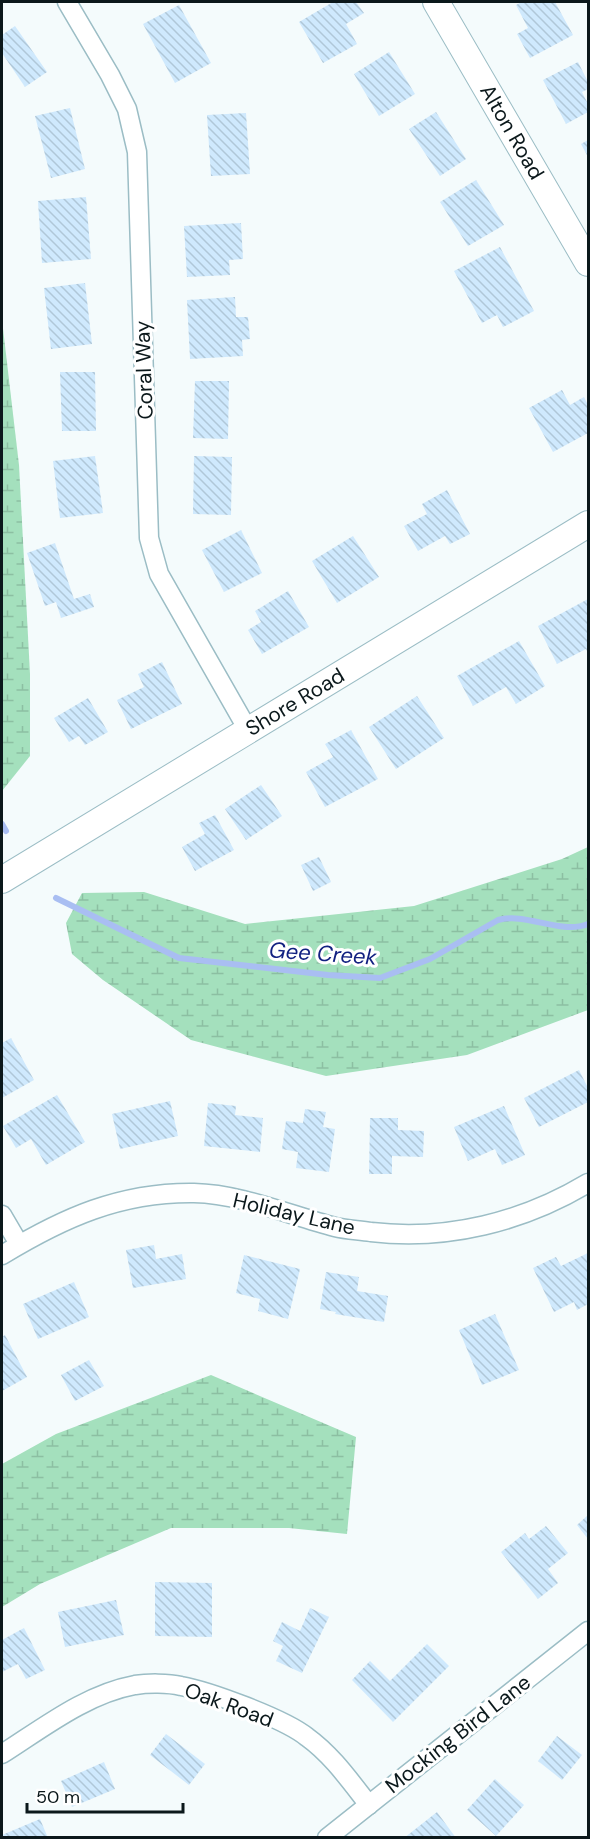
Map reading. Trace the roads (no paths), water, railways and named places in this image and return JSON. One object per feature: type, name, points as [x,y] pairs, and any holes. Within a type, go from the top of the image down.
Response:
[{"type":"street","name":"Coral Way","points":[[66,2],[110,75],[127,109],[137,152],[148,538],[159,574],[248,730]]},
{"type":"street","name":"Alton Road","points":[[436,2],[588,263]]},
{"type":"street","name":"Shore Road","points":[[2,880],[588,524]]},
{"type":"street","name":"Holiday Lane","points":[[2,1255],[69,1218],[108,1203],[156,1195],[195,1193],[230,1198],[338,1228],[401,1235],[457,1232],[506,1221],[566,1196],[588,1183]]},
{"type":"street","points":[[2,1215],[19,1244]]},
{"type":"street","name":"Mocking Bird Lane","points":[[327,1838],[588,1630]]},
{"type":"street","name":"Oak Road","points":[[2,1754],[93,1698],[136,1685],[180,1685],[271,1718],[306,1736],[333,1761],[369,1805]]},
{"type":"waterway","name":"Gee Creek","points":[[2,824],[6,831]]},
{"type":"waterway","name":"Gee Creek","points":[[56,898],[179,958],[328,975],[380,978],[430,959],[498,920],[520,919],[566,927],[588,924]]}]
